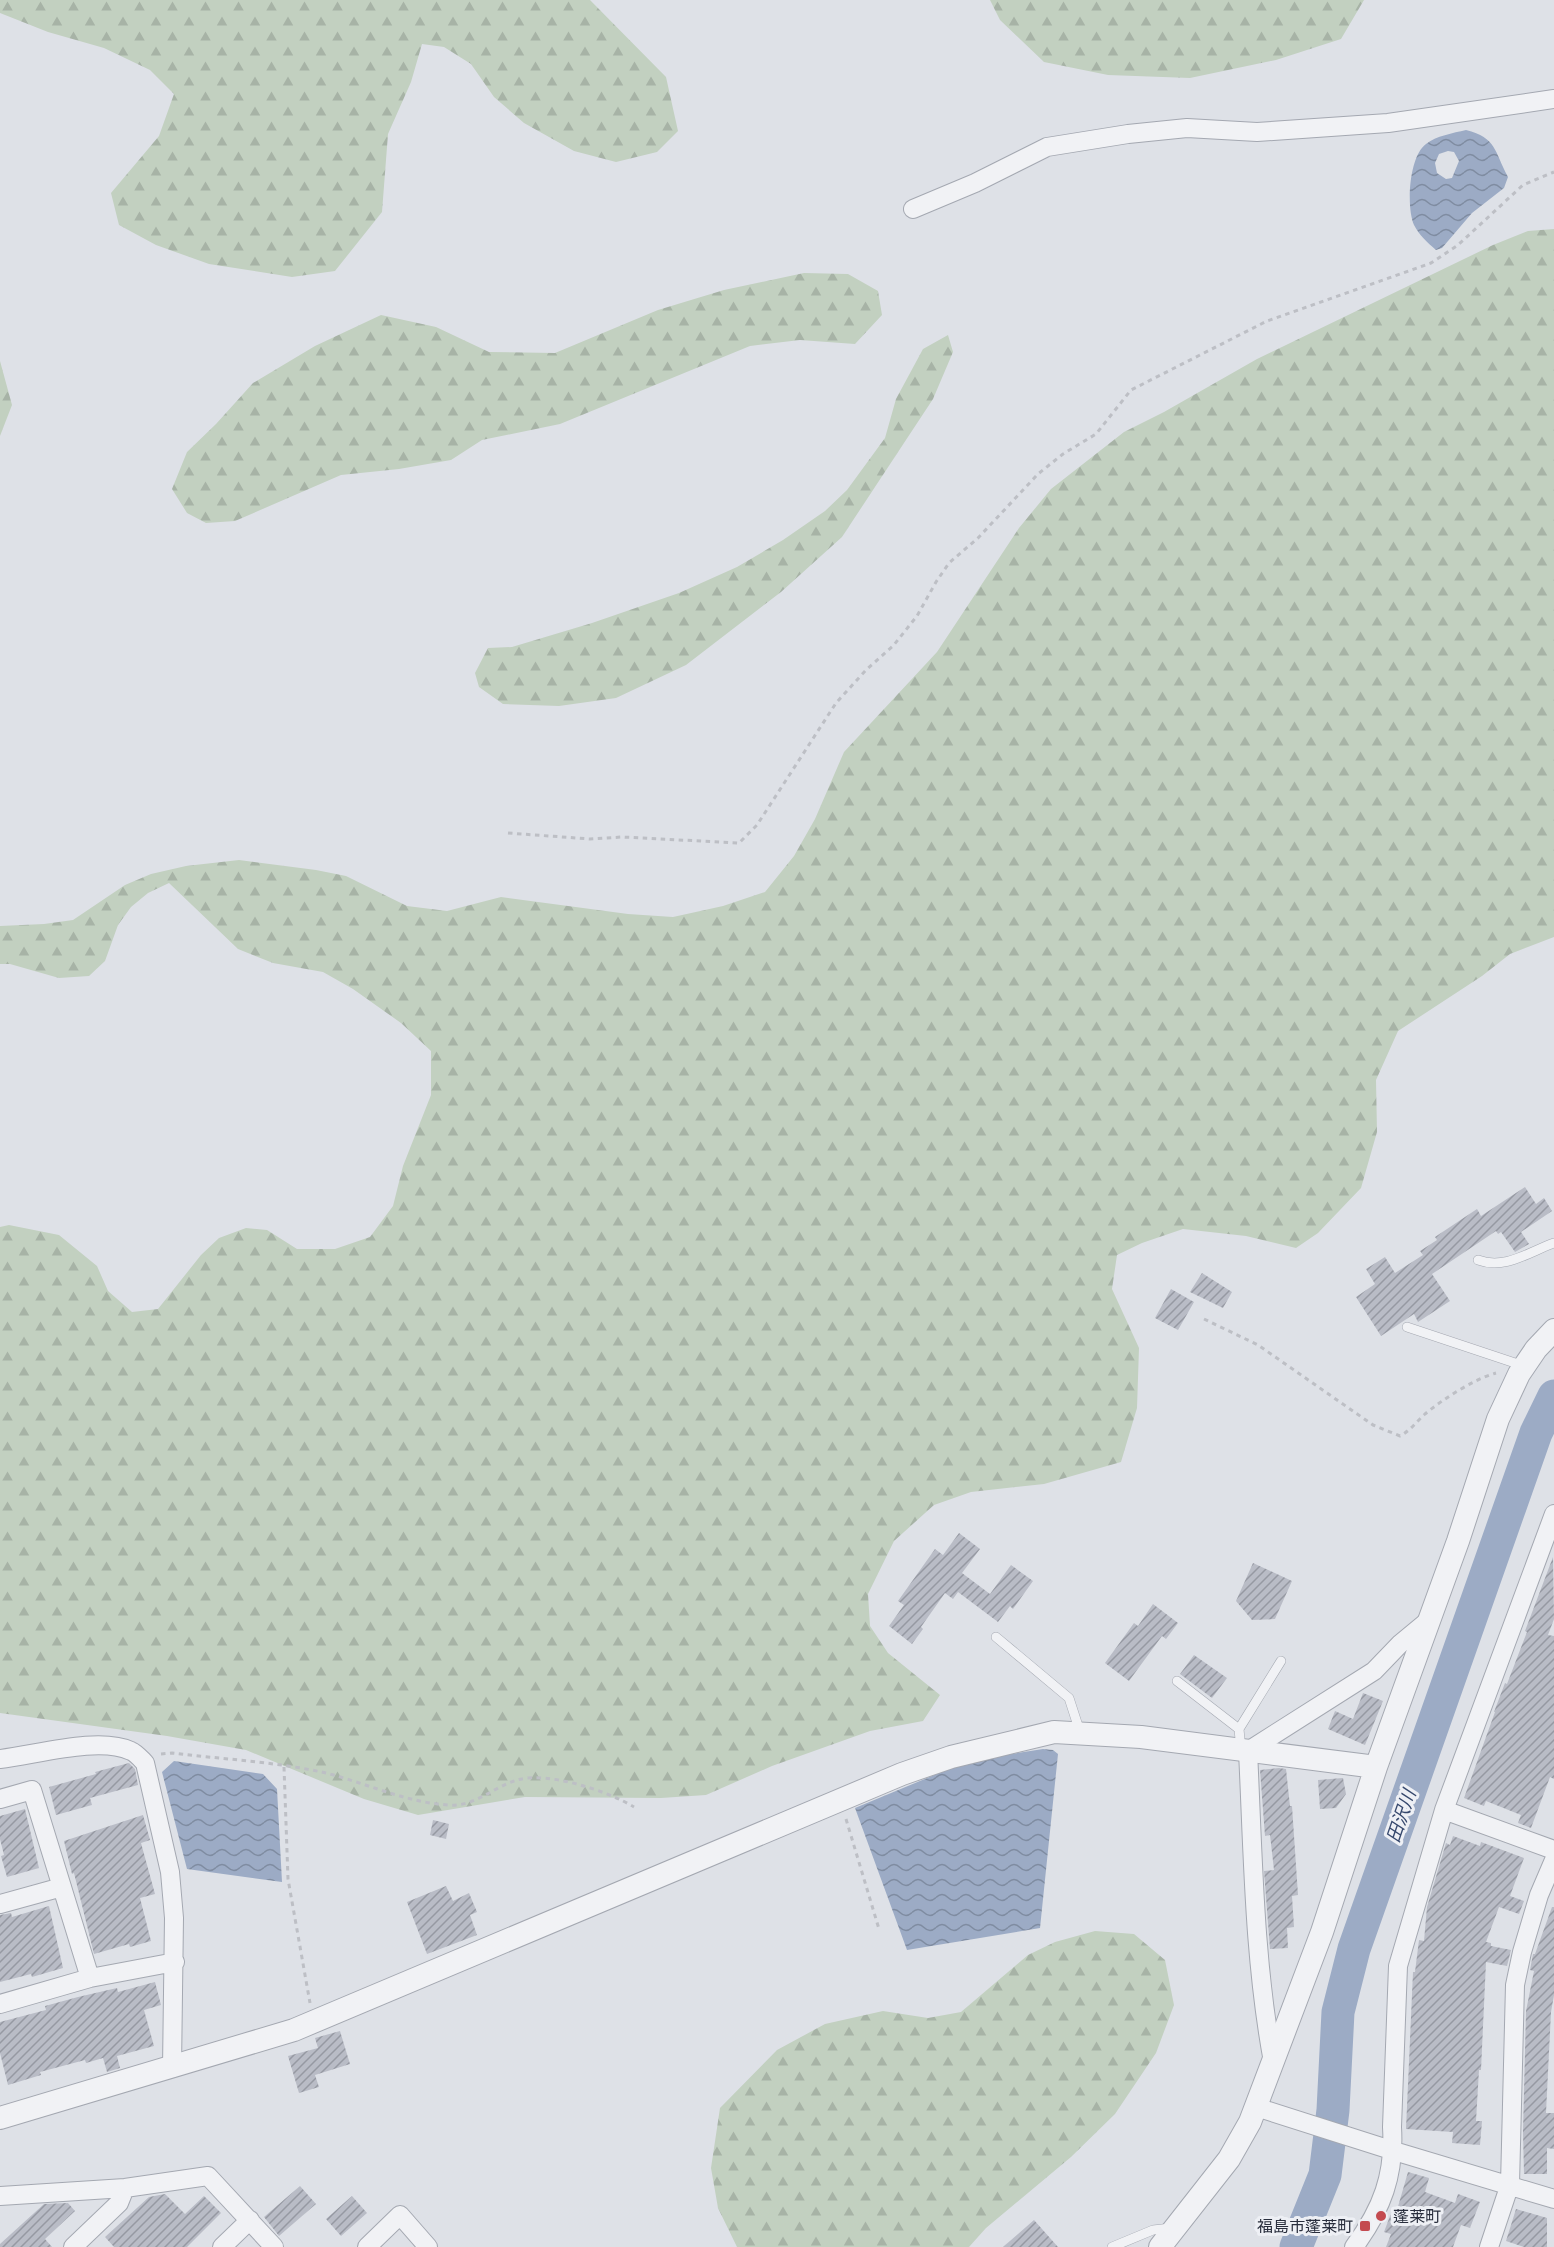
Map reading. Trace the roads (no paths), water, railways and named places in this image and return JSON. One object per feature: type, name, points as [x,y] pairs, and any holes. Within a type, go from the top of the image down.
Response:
[{"type":"street","points":[[913,209],[975,183],[1047,147],[1128,134],[1187,128],[1257,132],[1388,123],[1554,99]]},
{"type":"street","points":[[1160,2247],[1229,2159],[1256,2107],[1322,1932],[1376,1767],[1498,1419],[1521,1370],[1554,1330]]},
{"type":"street","points":[[1354,2247],[1375,2216],[1386,2187],[1394,2151],[1392,2127],[1398,1966],[1444,1810],[1554,1514]]},
{"type":"street","points":[[1243,1744],[1374,1671],[1400,1644],[1429,1620]]},
{"type":"street","points":[[0,2118],[294,2030],[902,1774],[951,1757],[1054,1732],[1243,1744],[1376,1767]]},
{"type":"street","points":[[1243,1744],[1263,2009],[1273,2062]]},
{"type":"street","points":[[0,1759],[75,1747],[112,1745],[133,1751],[145,1763],[170,1872],[175,1962],[172,2067]]},
{"type":"street","points":[[0,1799],[32,1790],[90,1978]]},
{"type":"street","points":[[1444,1810],[1554,1850]]},
{"type":"street","points":[[1489,2247],[1510,2184],[1515,1985],[1536,1906],[1554,1860]]},
{"type":"street","points":[[0,1904],[62,1887]]},
{"type":"street","points":[[0,2004],[90,1978],[175,1962]]},
{"type":"street","points":[[1256,2107],[1554,2199]]},
{"type":"street","points":[[0,2196],[125,2188],[208,2176],[274,2247]]},
{"type":"street","points":[[73,2247],[118,2203],[125,2188]]},
{"type":"street","points":[[367,2247],[400,2216],[428,2247]]},
{"type":"street","points":[[222,2247],[250,2220]]},
{"type":"lane","points":[[1478,1260],[1486,1263],[1503,1263],[1554,1243]]},
{"type":"lane","points":[[1407,1328],[1521,1370]]},
{"type":"lane","points":[[996,1637],[1069,1698],[1080,1733]]},
{"type":"lane","points":[[1177,1681],[1243,1744],[1281,1661]]},
{"type":"lane","points":[[1112,2247],[1153,2230],[1177,2227]]},
{"type":"water","points":[[1466,130],[1484,137],[1489,142],[1508,177],[1504,188],[1472,213],[1442,248],[1436,250],[1414,225],[1410,206],[1413,170],[1420,150],[1426,144],[1440,137]],"holes":[[[1454,152],[1459,161],[1452,178],[1446,179],[1437,173],[1435,163],[1439,154]]]},
{"type":"water","points":[[1043,1749],[1053,1750],[1058,1754],[1040,1928],[907,1950],[855,1808],[968,1761]]},
{"type":"water","points":[[174,1761],[263,1774],[277,1789],[282,1882],[187,1869],[162,1772]]},
{"type":"waterway","name":"田沢川","points":[[1296,2247],[1325,2175],[1333,2110],[1338,2012],[1354,1949],[1536,1433],[1554,1396]]},
{"type":"place","name":"蓬莱町","points":[[1381,2216]]},
{"type":"place","name":"福島市蓬莱町","points":[[1365,2226]]}]
